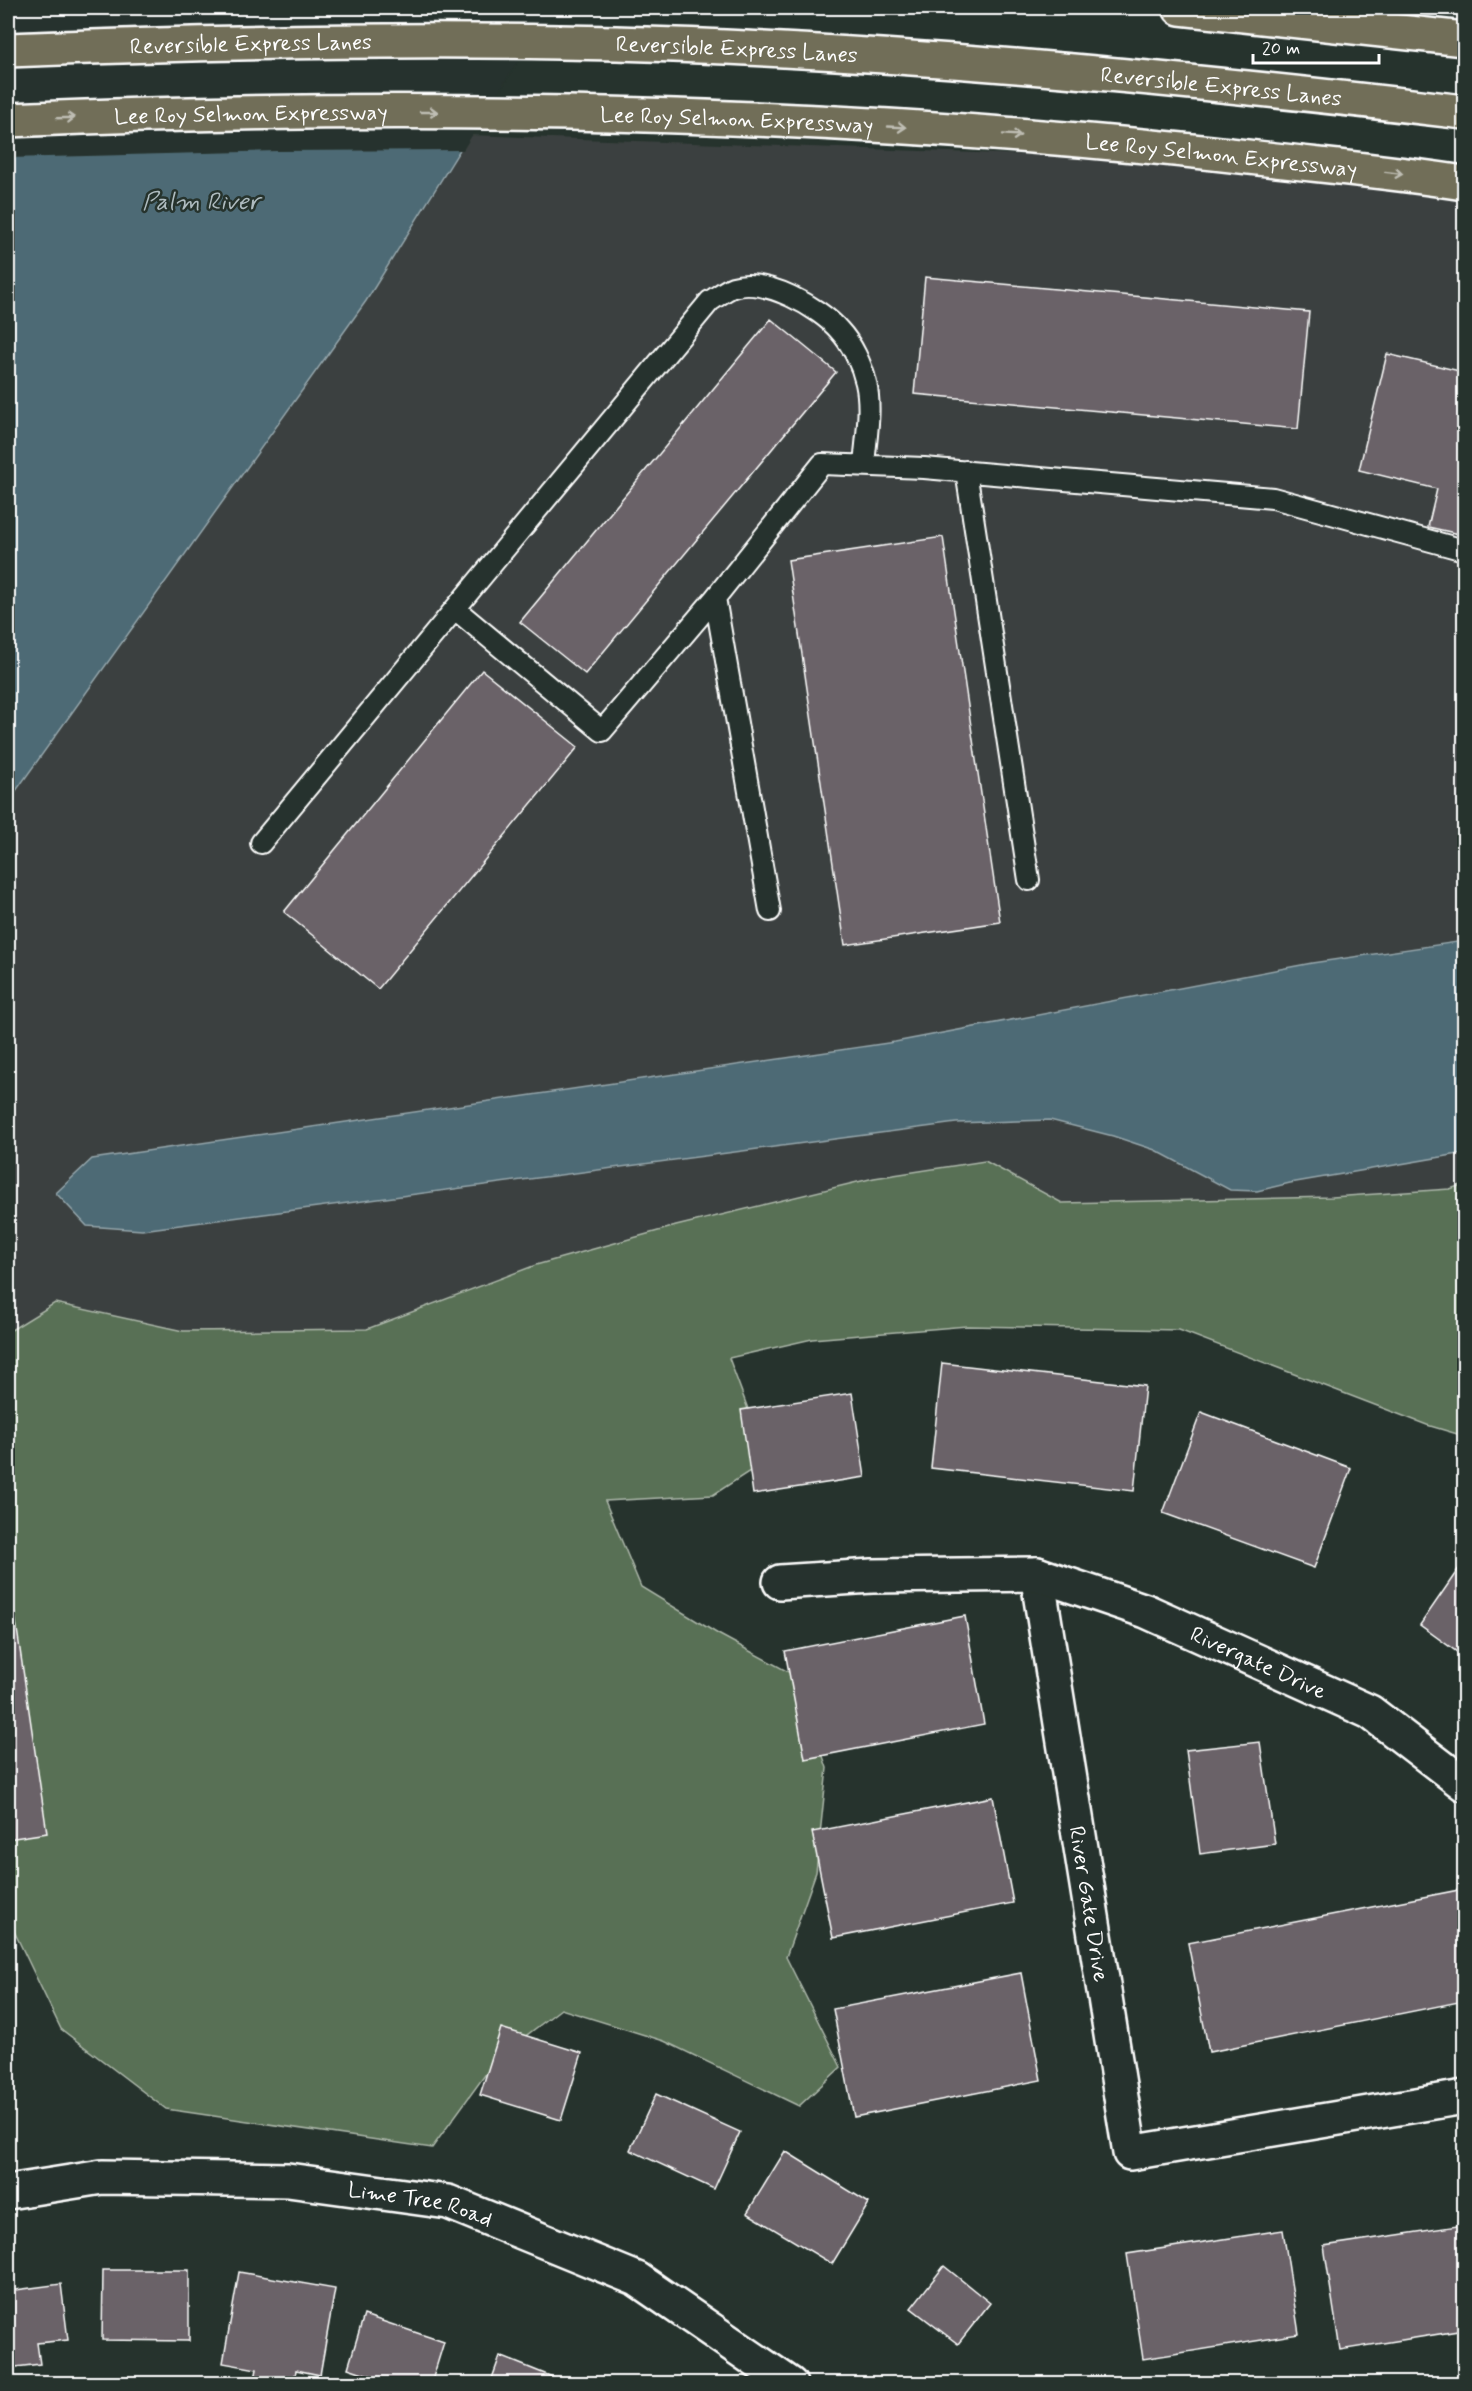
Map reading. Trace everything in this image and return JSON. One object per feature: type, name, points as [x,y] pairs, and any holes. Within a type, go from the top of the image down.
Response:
[{"type":"highway","points":[[1180,8],[1464,39]]},
{"type":"highway","name":"Reversible Express Lanes","points":[[8,50],[196,43],[430,41],[685,46],[1033,66],[1464,112]]},
{"type":"highway","name":"Lee Roy Selmon Expressway","points":[[8,120],[277,111],[520,112],[729,117],[953,130],[1196,151],[1464,183]]},
{"type":"street","points":[[780,1582],[872,1576],[1037,1574]]},
{"type":"street","name":"Rivergate Drive","points":[[1037,1574],[1146,1611],[1370,1712],[1464,1784]]},
{"type":"street","name":"River Gate Drive","points":[[1037,1574],[1130,2153],[1464,2097]]},
{"type":"street","name":"Lime Tree Road","points":[[8,2192],[102,2177],[288,2180],[448,2202],[637,2279],[789,2384]]},
{"type":"lane","points":[[261,843],[710,302],[732,287],[764,286],[785,292],[838,329],[859,362],[866,383],[868,403],[864,465]]},
{"type":"lane","points":[[455,609],[602,731],[715,598],[822,464],[966,471],[1273,498],[1464,550]]},
{"type":"lane","points":[[966,471],[1029,880]]},
{"type":"lane","points":[[715,598],[770,911]]},
{"type":"shaded area","points":[[1392,8],[1464,8],[1464,12]]},
{"type":"shaded area","points":[[469,135],[1431,169],[1464,174],[1464,1283],[928,1267],[8,1503],[8,802],[366,301]]},
{"type":"green space","points":[[985,1161],[1062,1203],[1332,1197],[1450,1189],[1464,1184],[1464,1436],[1427,1425],[1179,1330],[967,1326],[812,1339],[729,1358],[767,1460],[713,1495],[605,1501],[641,1587],[718,1634],[796,1676],[827,1768],[816,1872],[786,1957],[841,2067],[799,2106],[664,2041],[561,2009],[498,2057],[432,2148],[166,2109],[61,2029],[8,1914],[8,1332],[55,1303],[183,1331],[367,1329],[536,1265],[676,1226],[874,1178]]},
{"type":"water","name":"Palm River","points":[[8,8],[548,8],[366,301],[8,802]]},
{"type":"water","points":[[1464,941],[1464,1153],[1290,1183],[1257,1191],[1230,1190],[1155,1150],[1113,1136],[1050,1120],[956,1123],[142,1230],[87,1226],[56,1193],[92,1159],[895,1042],[1312,963]]},
{"type":"pier","points":[[8,8],[551,8],[463,150],[278,151],[8,158]]},
{"type":"building","points":[[925,277],[1309,312],[1298,429],[914,394]]},
{"type":"building","points":[[771,319],[836,372],[585,674],[520,622]]},
{"type":"building","points":[[1387,354],[1464,372],[1464,535],[1428,527],[1437,489],[1359,470]]},
{"type":"building","points":[[943,537],[1000,922],[845,945],[788,560]]},
{"type":"building","points":[[482,670],[578,747],[378,989],[284,912]]},
{"type":"building","points":[[942,1363],[1145,1386],[1134,1491],[931,1468]]},
{"type":"building","points":[[852,1393],[865,1477],[753,1494],[741,1410]]},
{"type":"building","points":[[1201,1412],[1351,1468],[1314,1568],[1163,1513]]},
{"type":"building","points":[[1464,1561],[1464,1657],[1420,1625]]},
{"type":"building","points":[[8,1568],[47,1833],[8,1839]]},
{"type":"building","points":[[965,1616],[984,1724],[805,1759],[785,1651]]},
{"type":"building","points":[[1260,1742],[1275,1844],[1200,1854],[1186,1750]]},
{"type":"building","points":[[993,1797],[1013,1903],[833,1938],[812,1832]]},
{"type":"building","points":[[1464,1889],[1464,2001],[1209,2052],[1188,1943]]},
{"type":"building","points":[[1021,1973],[1041,2080],[854,2117],[833,2009]]},
{"type":"building","points":[[501,2028],[582,2053],[561,2120],[480,2095]]},
{"type":"building","points":[[656,2094],[740,2132],[714,2189],[630,2150]]},
{"type":"building","points":[[785,2151],[869,2203],[832,2264],[747,2213]]},
{"type":"building","points":[[1464,2225],[1464,2330],[1340,2350],[1324,2246]]},
{"type":"building","points":[[1283,2230],[1299,2334],[1143,2359],[1127,2254]]},
{"type":"building","points":[[944,2266],[990,2303],[958,2344],[911,2308]]},
{"type":"building","points":[[103,2270],[189,2270],[189,2341],[102,2340]]},
{"type":"building","points":[[239,2272],[335,2289],[320,2375],[296,2370],[294,2384],[254,2384],[257,2369],[223,2363]]},
{"type":"building","points":[[61,2284],[68,2340],[37,2343],[40,2364],[8,2368],[8,2291]]},
{"type":"building","points":[[364,2315],[444,2342],[431,2384],[376,2384],[378,2378],[348,2368]]},
{"type":"building","points":[[500,2356],[570,2384],[490,2384]]}]
